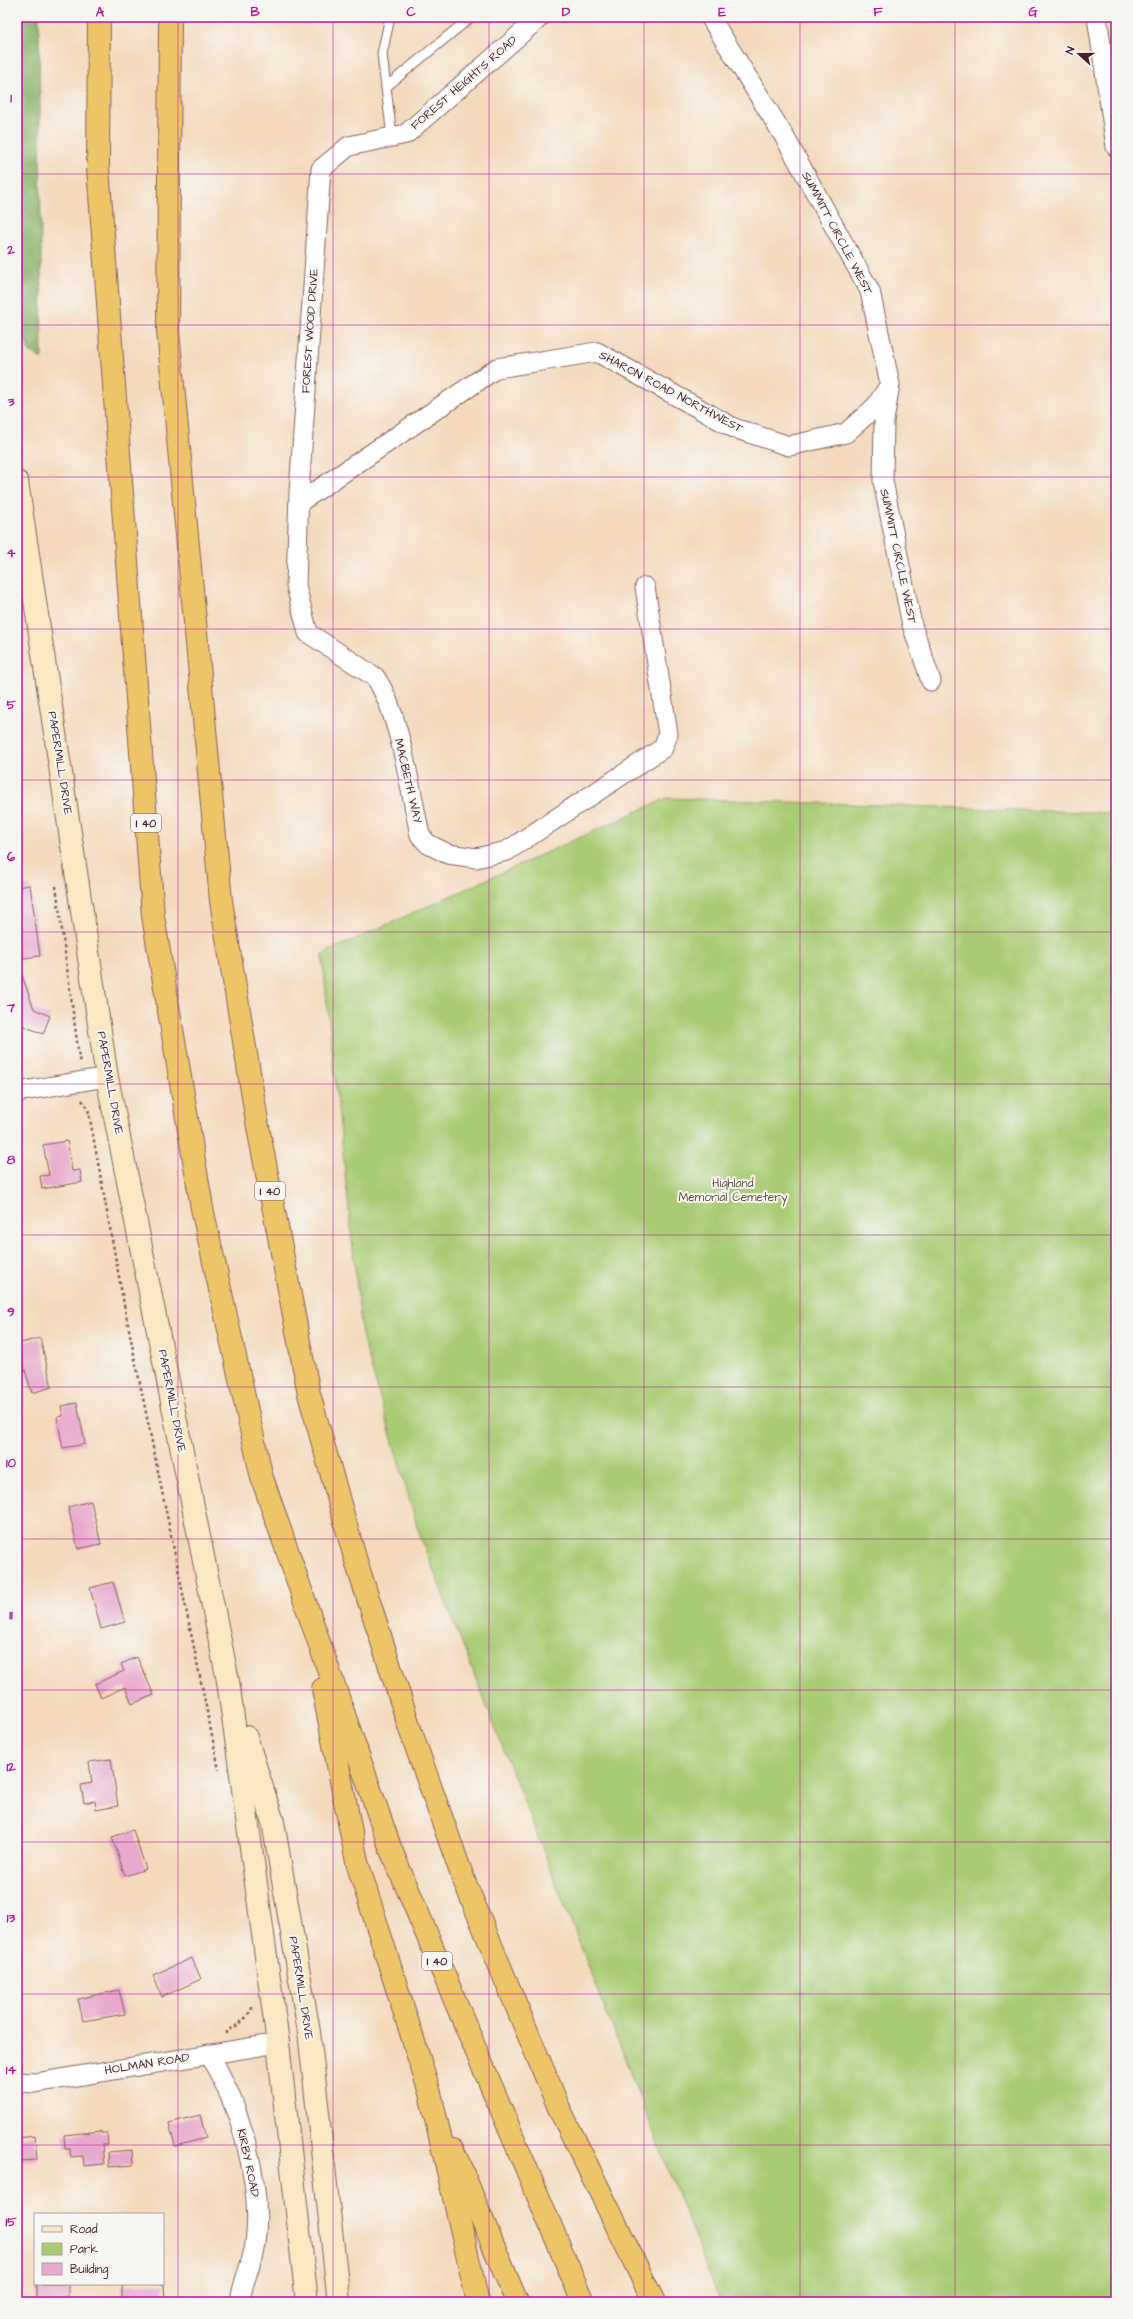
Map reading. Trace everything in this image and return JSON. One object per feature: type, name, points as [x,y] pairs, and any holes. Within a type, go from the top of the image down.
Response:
[{"type":"highway","name":"I 40","points":[[99,17],[98,167],[153,916],[202,1208],[262,1478],[308,1613],[391,1850],[583,2302]]},
{"type":"highway","name":"I 40","points":[[170,17],[168,331],[221,901],[258,1127],[309,1394],[358,1569],[412,1735],[463,1878],[560,2108],[654,2302]]},
{"type":"highway","points":[[308,1613],[357,1862],[430,2093],[478,2302]]},
{"type":"highway","points":[[430,2093],[516,2302]]},
{"type":"main road","name":"PAPERMILL DRIVE","points":[[17,482],[107,1077],[228,1680],[278,2043],[307,2302]]},
{"type":"main road","name":"PAPERMILL DRIVE","points":[[228,1680],[273,1822],[309,2032],[339,2302]]},
{"type":"street","name":"FOREST HEIGHTS ROAD","points":[[321,169],[349,146],[406,134],[540,17]]},
{"type":"street","name":"SUMMITT CIRCLE WEST","points":[[710,17],[784,136],[870,292],[890,384],[884,421],[883,481],[912,625],[931,682]]},
{"type":"street","points":[[1097,17],[1116,147]]},
{"type":"street","name":"FOREST WOOD DRIVE","points":[[300,497],[321,169]]},
{"type":"street","name":"SHARON ROAD NORTHWEST","points":[[300,497],[497,368],[596,352],[734,428],[789,446],[846,433],[876,406],[890,384]]},
{"type":"street","name":"MACBETH WAY","points":[[300,497],[296,586],[308,633],[374,676],[381,686],[395,723],[420,835],[428,844],[448,854],[476,858],[508,851],[663,748],[668,734],[645,587]]},
{"type":"street","points":[[17,1092],[107,1077]]},
{"type":"street","name":"HOLMAN ROAD","points":[[17,2082],[35,2083],[278,2043]]},
{"type":"street","name":"KIRBY ROAD","points":[[208,2054],[219,2070],[240,2124],[253,2179],[258,2217],[255,2244],[240,2302]]},
{"type":"lane","points":[[386,87],[471,17]]},
{"type":"lane","points":[[389,18],[382,54],[392,137]]},
{"type":"path","points":[[56,883],[80,1058],[81,1099],[88,1108],[125,1310],[220,1778]]},
{"type":"path","points":[[231,2050],[227,2031],[238,2025],[249,2015],[255,2001]]},
{"type":"green space","points":[[17,17],[39,17],[42,359],[29,351],[17,310]]},
{"type":"green space","name":"Highland Memorial Cemetery","points":[[667,798],[1116,813],[1116,2302],[720,2302],[420,1536],[362,1335],[322,954]]},
{"type":"building","points":[[30,885],[40,956],[17,959],[17,887]]},
{"type":"building","points":[[19,967],[34,1009],[50,1016],[43,1034],[17,1023],[17,968]]},
{"type":"building","points":[[67,1141],[72,1171],[80,1170],[82,1182],[42,1189],[40,1176],[49,1175],[43,1145]]},
{"type":"building","points":[[40,1338],[52,1387],[32,1393],[17,1344]]},
{"type":"building","points":[[77,1403],[85,1444],[63,1448],[57,1417],[63,1416],[61,1406]]},
{"type":"building","points":[[91,1501],[101,1544],[78,1549],[68,1507]]},
{"type":"building","points":[[113,1582],[125,1622],[101,1629],[90,1588]]},
{"type":"building","points":[[137,1657],[154,1695],[132,1704],[125,1687],[101,1698],[95,1684],[124,1671],[121,1664]]},
{"type":"building","points":[[111,1759],[118,1806],[96,1810],[95,1801],[84,1803],[81,1785],[92,1783],[89,1762]]},
{"type":"building","points":[[133,1830],[146,1869],[125,1876],[112,1837]]},
{"type":"building","points":[[192,1958],[201,1979],[162,1997],[153,1975]]},
{"type":"building","points":[[119,1990],[125,2014],[83,2021],[78,1999]]},
{"type":"building","points":[[200,2115],[206,2138],[175,2146],[169,2123]]},
{"type":"building","points":[[101,2131],[101,2133],[107,2133],[108,2145],[102,2145],[104,2164],[84,2166],[83,2156],[71,2157],[70,2149],[65,2149],[64,2135]]},
{"type":"building","points":[[35,2136],[37,2160],[17,2161],[17,2138]]},
{"type":"building","points":[[132,2150],[133,2165],[109,2167],[108,2152]]},
{"type":"building","points":[[164,2284],[165,2301],[122,2302],[122,2286]]},
{"type":"building","points":[[36,2285],[68,2285],[68,2302],[36,2302]]}]
